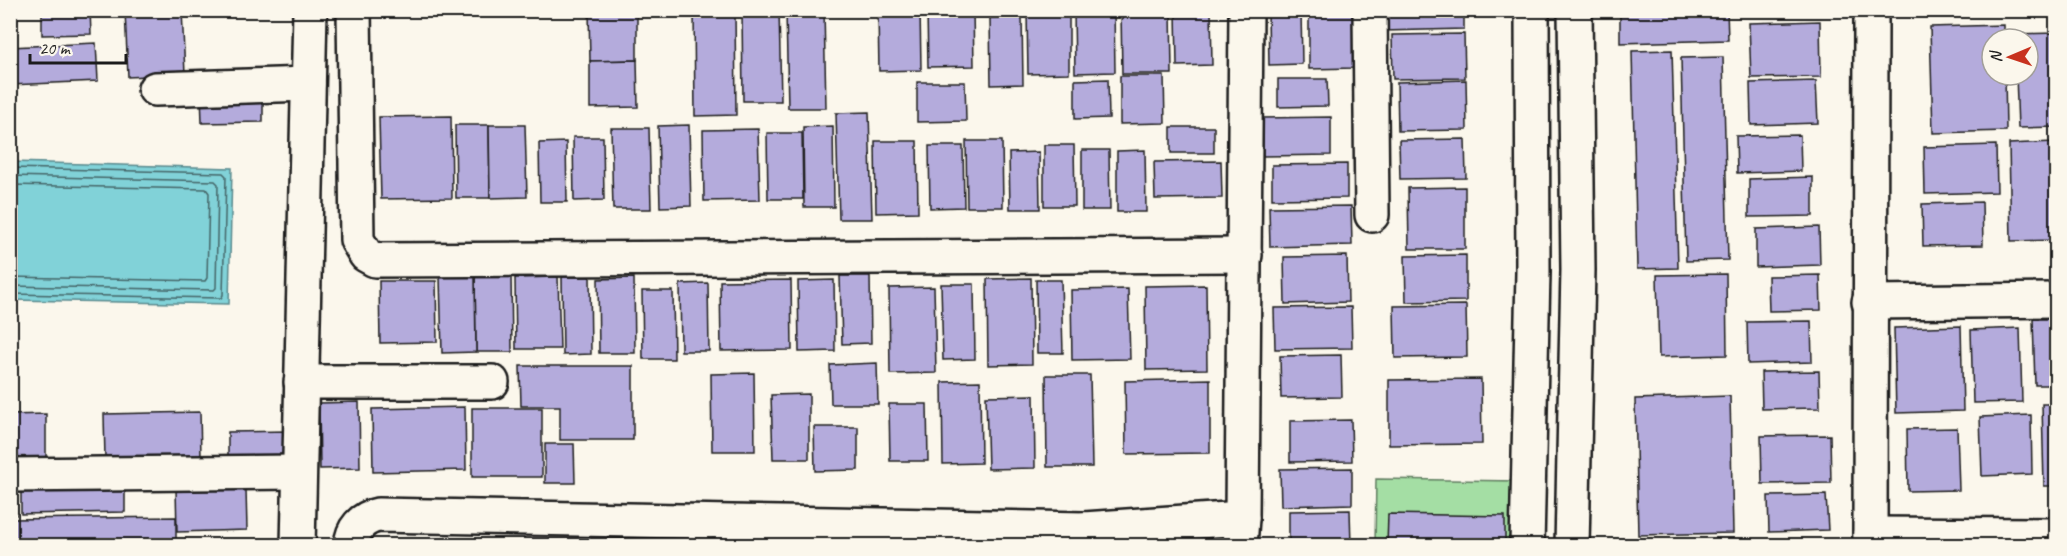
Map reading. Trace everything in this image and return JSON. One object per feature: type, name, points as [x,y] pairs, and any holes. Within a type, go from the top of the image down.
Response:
[{"type":"street","points":[[298,546],[310,10]]},
{"type":"street","points":[[354,10],[357,240],[366,255],[375,260],[1245,255]]},
{"type":"street","points":[[351,546],[355,530],[360,523],[368,517],[378,515],[1091,537],[1241,532],[1246,10]]},
{"type":"street","points":[[1370,10],[1372,215]]},
{"type":"street","points":[[1527,546],[1533,272],[1532,10]]},
{"type":"street","points":[[1572,546],[1578,270],[1575,10]]},
{"type":"street","points":[[1871,10],[1870,540],[2056,535]]},
{"type":"street","points":[[155,89],[308,84]]},
{"type":"street","points":[[1533,272],[1578,270]]},
{"type":"street","points":[[1869,303],[2056,300]]},
{"type":"street","points":[[301,382],[492,382]]},
{"type":"street","points":[[10,475],[299,472]]},
{"type":"green space","points":[[1376,479],[1519,481],[1518,545],[1375,546]]},
{"type":"water","points":[[11,162],[232,168],[229,304],[11,300]]},
{"type":"building","points":[[42,10],[90,10],[91,34],[42,35]]},
{"type":"building","points":[[125,10],[182,10],[185,74],[128,77]]},
{"type":"building","points":[[589,10],[637,10],[637,60],[590,61]]},
{"type":"building","points":[[694,10],[735,10],[736,115],[695,116]]},
{"type":"building","points":[[742,10],[779,10],[781,101],[743,101]]},
{"type":"building","points":[[786,10],[824,10],[826,108],[788,108]]},
{"type":"building","points":[[920,10],[921,70],[879,71],[878,11]]},
{"type":"building","points":[[927,10],[973,10],[974,66],[928,67]]},
{"type":"building","points":[[1027,10],[1069,10],[1069,73],[1028,74]]},
{"type":"building","points":[[1074,10],[1114,10],[1115,72],[1075,73]]},
{"type":"building","points":[[1121,10],[1171,10],[1172,74],[1122,74]]},
{"type":"building","points":[[1176,10],[1211,10],[1212,65],[1177,66]]},
{"type":"building","points":[[1309,10],[1354,10],[1355,68],[1309,69]]},
{"type":"building","points":[[1383,10],[1464,10],[1464,29],[1383,31]]},
{"type":"building","points":[[1620,10],[1727,10],[1728,40],[1620,43]]},
{"type":"building","points":[[1268,12],[1301,12],[1302,64],[1269,65]]},
{"type":"building","points":[[1022,17],[1023,84],[991,85],[990,18]]},
{"type":"building","points":[[1820,21],[1821,77],[1751,78],[1749,23]]},
{"type":"building","points":[[2004,25],[2004,27],[1980,27],[1980,87],[2005,87],[2006,131],[1933,133],[1930,27]]},
{"type":"building","points":[[2040,33],[2056,33],[2056,127],[2018,128],[2016,87],[2040,87]]},
{"type":"building","points":[[1464,34],[1465,78],[1393,79],[1392,35]]},
{"type":"building","points":[[96,43],[98,81],[10,85],[10,47]]},
{"type":"building","points":[[1672,50],[1678,268],[1637,269],[1632,51]]},
{"type":"building","points":[[1723,57],[1728,260],[1686,261],[1681,58]]},
{"type":"building","points":[[637,60],[638,107],[590,108],[590,61]]},
{"type":"building","points":[[1120,76],[1164,76],[1165,123],[1120,124]]},
{"type":"building","points":[[1108,79],[1109,118],[1075,119],[1075,80]]},
{"type":"building","points":[[1278,79],[1327,79],[1328,106],[1278,107]]},
{"type":"building","points":[[1466,80],[1467,130],[1398,131],[1397,82]]},
{"type":"building","points":[[1816,81],[1818,123],[1751,125],[1750,83]]},
{"type":"building","points":[[917,82],[965,82],[966,121],[917,122]]},
{"type":"building","points":[[263,91],[263,122],[202,123],[201,92]]},
{"type":"building","points":[[869,112],[872,219],[839,219],[836,113]]},
{"type":"building","points":[[451,116],[452,198],[381,199],[379,117]]},
{"type":"building","points":[[1331,117],[1331,155],[1263,156],[1262,118]]},
{"type":"building","points":[[455,125],[489,125],[490,198],[456,198]]},
{"type":"building","points":[[489,125],[525,125],[527,197],[490,198]]},
{"type":"building","points":[[689,125],[691,206],[660,207],[658,126]]},
{"type":"building","points":[[833,126],[834,207],[804,207],[803,127]]},
{"type":"building","points":[[1171,127],[1214,127],[1214,153],[1171,153]]},
{"type":"building","points":[[611,128],[649,128],[651,209],[613,209]]},
{"type":"building","points":[[758,129],[760,200],[704,201],[703,130]]},
{"type":"building","points":[[767,133],[802,133],[803,199],[768,199]]},
{"type":"building","points":[[1800,135],[1801,171],[1737,173],[1736,136]]},
{"type":"building","points":[[573,137],[603,137],[604,200],[574,201]]},
{"type":"building","points":[[1465,139],[1466,178],[1400,179],[1399,140]]},
{"type":"building","points":[[875,141],[917,141],[918,212],[876,213]]},
{"type":"building","points":[[966,141],[1002,141],[1003,207],[967,207]]},
{"type":"building","points":[[566,142],[567,202],[540,202],[539,143]]},
{"type":"building","points":[[2055,142],[2056,240],[2011,241],[2009,144]]},
{"type":"building","points":[[1044,145],[1074,145],[1075,206],[1044,206]]},
{"type":"building","points":[[1996,145],[1997,192],[1925,194],[1924,147]]},
{"type":"building","points":[[929,146],[963,146],[964,207],[930,208]]},
{"type":"building","points":[[1082,150],[1109,150],[1110,210],[1082,210]]},
{"type":"building","points":[[1145,150],[1146,212],[1117,212],[1117,151]]},
{"type":"building","points":[[1039,152],[1040,209],[1010,209],[1009,153]]},
{"type":"building","points":[[1221,161],[1222,198],[1155,199],[1154,162]]},
{"type":"building","points":[[1347,164],[1347,198],[1272,199],[1272,165]]},
{"type":"building","points":[[1813,177],[1813,216],[1749,217],[1749,179]]},
{"type":"building","points":[[1465,187],[1465,249],[1409,249],[1408,188]]},
{"type":"building","points":[[1982,202],[1983,245],[1923,246],[1922,204]]},
{"type":"building","points":[[1351,206],[1352,245],[1270,247],[1269,207]]},
{"type":"building","points":[[1819,227],[1820,265],[1756,267],[1756,229]]},
{"type":"building","points":[[1466,255],[1466,301],[1406,302],[1405,256]]},
{"type":"building","points":[[1347,256],[1348,302],[1285,304],[1284,257]]},
{"type":"building","points":[[1726,274],[1727,355],[1659,357],[1657,275]]},
{"type":"building","points":[[1820,275],[1821,310],[1769,311],[1768,276]]},
{"type":"building","points":[[511,276],[512,352],[476,352],[475,277]]},
{"type":"building","points":[[840,276],[870,276],[871,343],[842,344]]},
{"type":"building","points":[[440,277],[475,277],[476,352],[442,353]]},
{"type":"building","points":[[558,277],[560,349],[516,349],[515,278]]},
{"type":"building","points":[[562,277],[590,277],[591,354],[563,355]]},
{"type":"building","points":[[634,278],[635,353],[599,353],[598,279]]},
{"type":"building","points":[[1031,278],[1032,364],[988,365],[987,279]]},
{"type":"building","points":[[791,280],[792,350],[721,351],[720,281]]},
{"type":"building","points":[[834,280],[835,351],[799,352],[798,281]]},
{"type":"building","points":[[1036,280],[1061,280],[1063,353],[1037,353]]},
{"type":"building","points":[[379,281],[436,281],[437,342],[380,343]]},
{"type":"building","points":[[708,283],[709,351],[681,351],[680,284]]},
{"type":"building","points":[[941,284],[974,284],[975,359],[943,360]]},
{"type":"building","points":[[1206,285],[1207,369],[1146,370],[1145,286]]},
{"type":"building","points":[[934,287],[936,373],[890,374],[889,288]]},
{"type":"building","points":[[1128,289],[1130,359],[1072,360],[1071,290]]},
{"type":"building","points":[[642,291],[673,291],[674,359],[643,359]]},
{"type":"building","points":[[1466,305],[1467,357],[1395,358],[1394,306]]},
{"type":"building","points":[[1351,307],[1352,348],[1275,349],[1274,308]]},
{"type":"building","points":[[2033,319],[2056,319],[2056,385],[2035,385]]},
{"type":"building","points":[[1811,321],[1812,362],[1748,364],[1747,322]]},
{"type":"building","points":[[1961,326],[1963,411],[1896,413],[1894,328]]},
{"type":"building","points":[[2020,328],[2022,402],[1973,403],[1971,330]]},
{"type":"building","points":[[1341,355],[1342,397],[1281,398],[1280,356]]},
{"type":"building","points":[[877,363],[878,404],[831,404],[830,365]]},
{"type":"building","points":[[520,366],[633,366],[633,440],[560,440],[560,406],[521,406]]},
{"type":"building","points":[[1819,371],[1820,408],[1762,409],[1761,372]]},
{"type":"building","points":[[754,373],[755,451],[712,451],[711,374]]},
{"type":"building","points":[[1046,375],[1090,375],[1092,467],[1047,467]]},
{"type":"building","points":[[1210,379],[1210,453],[1126,454],[1125,381]]},
{"type":"building","points":[[1481,379],[1482,444],[1389,445],[1389,380]]},
{"type":"building","points":[[980,381],[981,463],[943,464],[942,382]]},
{"type":"building","points":[[809,394],[809,459],[773,459],[771,395]]},
{"type":"building","points":[[1034,395],[1035,468],[988,469],[986,396]]},
{"type":"building","points":[[1730,396],[1733,533],[1638,535],[1635,399]]},
{"type":"building","points":[[359,402],[360,468],[320,469],[319,403]]},
{"type":"building","points":[[889,404],[927,404],[928,461],[890,461]]},
{"type":"building","points":[[2042,404],[2056,404],[2056,486],[2044,486]]},
{"type":"building","points":[[465,407],[466,470],[373,472],[372,409]]},
{"type":"building","points":[[472,408],[542,408],[542,477],[472,477]]},
{"type":"building","points":[[200,412],[201,457],[105,459],[104,414]]},
{"type":"building","points":[[46,414],[46,463],[10,464],[10,415]]},
{"type":"building","points":[[2031,415],[2032,474],[1982,476],[1980,417]]},
{"type":"building","points":[[1351,420],[1352,461],[1290,462],[1290,421]]},
{"type":"building","points":[[814,427],[858,427],[858,470],[815,471]]},
{"type":"building","points":[[1957,428],[1959,490],[1908,491],[1907,429]]},
{"type":"building","points":[[288,431],[289,456],[228,457],[228,432]]},
{"type":"building","points":[[1830,435],[1831,483],[1762,484],[1761,436]]},
{"type":"building","points":[[545,444],[574,444],[575,483],[545,483]]},
{"type":"building","points":[[1352,468],[1352,504],[1281,506],[1280,469]]},
{"type":"building","points":[[125,477],[125,512],[21,514],[21,479]]},
{"type":"building","points":[[15,480],[16,515],[10,515],[10,481]]},
{"type":"building","points":[[176,489],[246,489],[247,530],[177,532]]},
{"type":"building","points":[[1826,495],[1828,530],[1769,532],[1768,496]]},
{"type":"building","points":[[1350,510],[1351,546],[1289,546],[1289,511]]},
{"type":"building","points":[[1388,514],[1505,516],[1505,546],[1387,546]]},
{"type":"building","points":[[176,517],[176,546],[10,546],[10,519]]},
{"type":"building","points":[[869,540],[869,546],[811,546],[811,542]]},
{"type":"building","points":[[1712,543],[1712,546],[1644,546],[1644,545]]},
{"type":"building","points":[[1824,543],[1824,546],[1755,546],[1755,545]]}]
